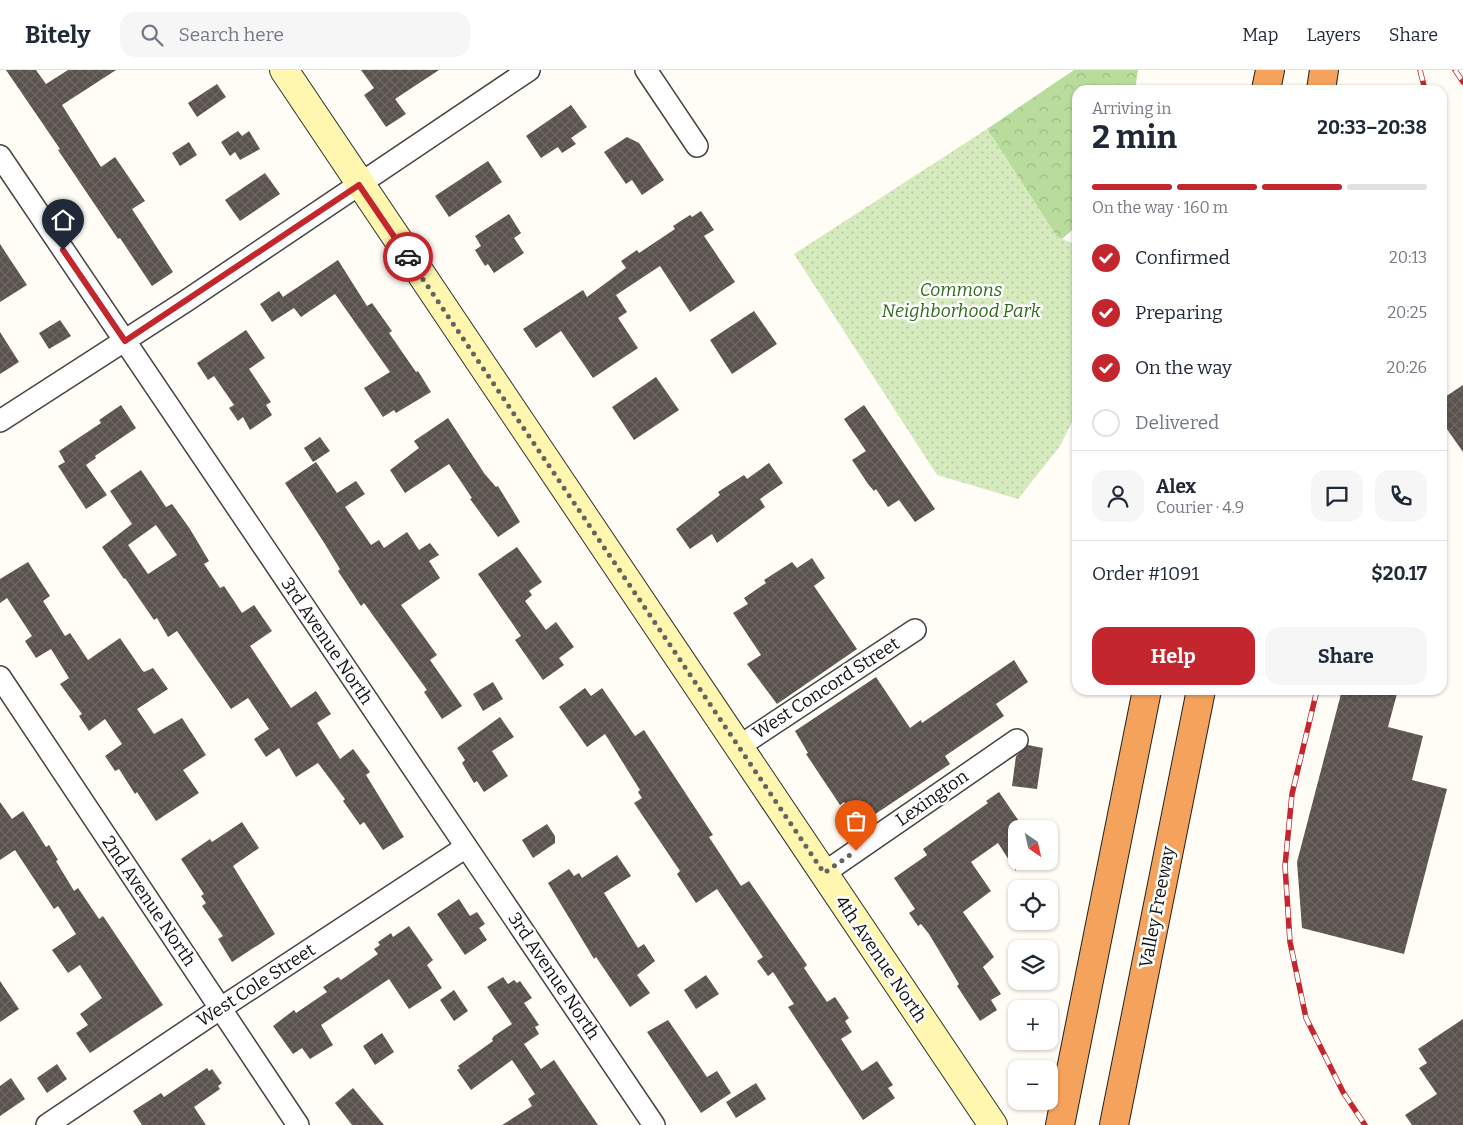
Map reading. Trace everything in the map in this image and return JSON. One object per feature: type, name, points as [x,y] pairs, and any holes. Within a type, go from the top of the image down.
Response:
[{"type":"highway","points":[[1267,85],[1270,70]]},
{"type":"highway","points":[[1322,85],[1324,70]]},
{"type":"highway","points":[[1062,1113],[1146,695]]},
{"type":"highway","name":"Valley Freeway","points":[[1114,1125],[1200,695]]},
{"type":"street","name":"4th Avenue North","points":[[284,70],[359,185],[993,1125]]},
{"type":"street","points":[[0,421],[125,341],[529,70]]},
{"type":"street","points":[[646,70],[697,146]]},
{"type":"street","name":"3rd Avenue North","points":[[0,156],[654,1125]]},
{"type":"street","name":"West Concord Street","points":[[738,747],[915,630]]},
{"type":"street","name":"2nd Avenue North","points":[[0,677],[298,1125]]},
{"type":"street","name":"Lexington","points":[[824,873],[1017,740]]},
{"type":"street","name":"West Cole Street","points":[[47,1125],[466,847]]},
{"type":"green space","points":[[1074,70],[1138,70],[1136,85],[1072,85],[1072,230],[1062,239],[1057,237],[987,129]]},
{"type":"green space","name":"Commons Neighborhood Park","points":[[987,129],[1057,237],[1072,243],[1072,422],[1060,446],[1018,499],[937,475],[794,254]]},
{"type":"building","points":[[6,70],[36,70],[46,84],[68,70],[116,70],[62,105],[101,167],[115,157],[145,201],[132,209],[173,272],[152,286],[120,238],[118,239]]},
{"type":"building","points":[[361,70],[439,70],[395,99],[406,114],[386,127],[364,95],[374,88]]},
{"type":"building","points":[[217,84],[226,97],[197,117],[188,103]]},
{"type":"building","points":[[571,105],[587,127],[571,138],[576,144],[562,153],[558,147],[541,158],[526,136]]},
{"type":"building","points":[[238,131],[242,136],[249,131],[260,149],[240,160],[235,152],[230,156],[221,142]]},
{"type":"building","points":[[627,137],[639,143],[664,180],[642,195],[632,180],[626,184],[604,152]]},
{"type":"building","points":[[189,142],[197,155],[180,166],[172,153]]},
{"type":"building","points":[[488,161],[502,182],[449,217],[435,196]]},
{"type":"building","points":[[265,173],[280,194],[240,221],[225,200]]},
{"type":"building","points":[[701,211],[714,230],[704,236],[735,282],[690,312],[660,266],[616,295],[627,312],[618,318],[638,348],[593,378],[561,331],[536,348],[523,329],[583,290],[587,297],[626,268],[621,261],[637,250],[639,253],[675,229],[673,226],[690,215],[692,217]]},
{"type":"building","points":[[509,214],[521,233],[514,238],[524,253],[494,273],[488,264],[485,266],[475,250],[481,246],[475,236]]},
{"type":"building","points":[[0,244],[27,285],[0,302]]},
{"type":"building","points":[[338,260],[367,306],[372,303],[392,331],[389,333],[416,372],[418,371],[431,392],[396,413],[394,410],[383,417],[364,388],[390,372],[335,294],[301,317],[294,308],[272,322],[260,304],[279,291],[283,297]]},
{"type":"building","points":[[754,311],[777,344],[732,374],[710,340]]},
{"type":"building","points":[[60,320],[71,336],[49,349],[39,333]]},
{"type":"building","points":[[246,330],[265,358],[249,369],[271,402],[266,405],[272,415],[250,430],[243,417],[238,421],[229,408],[234,405],[214,376],[208,380],[197,363]]},
{"type":"building","points":[[0,332],[19,362],[0,374]]},
{"type":"building","points":[[656,377],[679,410],[634,440],[612,407]]},
{"type":"building","points":[[1463,385],[1463,452],[1447,429],[1447,396]]},
{"type":"building","points":[[121,405],[136,428],[95,456],[96,458],[86,465],[107,495],[86,509],[58,466],[65,462],[59,451],[101,423],[99,420]]},
{"type":"building","points":[[864,405],[935,509],[915,522],[899,500],[888,507],[876,489],[874,491],[868,484],[852,460],[866,451],[844,419]]},
{"type":"building","points":[[448,418],[484,473],[496,487],[498,486],[520,522],[498,537],[470,499],[472,498],[449,464],[405,493],[390,470],[419,448],[414,441]]},
{"type":"building","points":[[320,437],[330,451],[313,462],[304,448]]},
{"type":"building","points":[[316,462],[337,493],[356,481],[365,494],[345,507],[371,545],[379,540],[384,548],[407,532],[419,550],[430,543],[439,555],[429,561],[440,578],[401,605],[437,655],[430,660],[462,706],[442,719],[424,692],[427,690],[364,603],[361,606],[338,571],[340,569],[323,541],[285,483]]},
{"type":"building","points":[[769,463],[783,483],[760,499],[765,507],[717,543],[712,534],[690,549],[676,529],[720,495],[718,492],[744,475],[747,479]]},
{"type":"building","points":[[141,470],[166,507],[172,504],[209,561],[204,564],[220,588],[224,586],[242,613],[254,605],[272,631],[250,646],[291,708],[316,691],[331,714],[317,723],[340,759],[353,749],[370,772],[366,775],[404,837],[383,850],[364,822],[360,825],[343,801],[345,799],[318,763],[296,777],[279,748],[266,757],[254,739],[269,729],[248,698],[231,709],[177,631],[168,637],[157,618],[154,620],[102,547],[132,524],[110,491]],"holes":[[[156,525],[177,555],[148,574],[128,545]]]},
{"type":"building","points":[[517,547],[542,582],[529,591],[532,595],[525,601],[546,630],[556,622],[574,647],[559,658],[564,665],[543,680],[515,640],[521,636],[478,574]]},
{"type":"building","points":[[812,558],[825,578],[814,586],[857,649],[777,704],[747,664],[761,655],[733,613],[748,604],[744,598],[766,583],[764,580],[792,562],[797,568]]},
{"type":"building","points":[[28,562],[50,596],[43,601],[65,636],[70,633],[88,660],[120,638],[144,672],[153,668],[168,689],[137,709],[154,734],[182,718],[206,755],[183,770],[199,793],[156,821],[119,769],[115,771],[105,756],[122,744],[105,719],[89,731],[79,716],[82,714],[60,684],[69,678],[51,649],[36,658],[25,641],[32,636],[7,598],[0,603],[0,579]]},
{"type":"building","points":[[1014,660],[1028,682],[996,704],[1004,716],[945,756],[950,764],[859,825],[844,802],[840,805],[806,754],[808,753],[795,731],[876,677],[910,728],[921,720],[922,723]]},
{"type":"building","points":[[493,682],[503,699],[483,711],[473,694]]},
{"type":"building","points":[[585,688],[591,696],[602,688],[635,736],[644,730],[713,835],[709,837],[741,886],[749,881],[807,965],[804,968],[827,1002],[835,997],[849,1018],[845,1021],[852,1032],[841,1039],[862,1071],[877,1061],[893,1085],[888,1088],[895,1098],[863,1120],[788,1007],[794,1004],[773,972],[768,976],[757,961],[763,957],[717,889],[696,903],[677,874],[680,871],[634,803],[642,798],[638,792],[640,790],[605,734],[587,747],[559,707]]},
{"type":"building","points":[[1341,695],[1397,695],[1388,727],[1423,736],[1412,780],[1447,789],[1404,954],[1302,928],[1297,862]]},
{"type":"building","points":[[500,717],[514,737],[492,751],[508,776],[484,792],[477,781],[474,783],[462,763],[465,760],[457,748]]},
{"type":"building","points":[[1028,745],[1043,748],[1037,789],[1012,786],[1016,756]]},
{"type":"building","points":[[999,792],[1018,820],[1008,820],[1008,859],[998,843],[971,862],[991,891],[963,912],[994,957],[983,967],[1001,994],[991,1000],[997,1010],[980,1021],[957,986],[959,984],[929,934],[921,924],[918,926],[909,913],[915,909],[894,878],[927,855],[923,849],[988,803],[986,801]]},
{"type":"building","points":[[0,802],[12,819],[23,811],[46,847],[49,845],[74,891],[78,888],[99,919],[103,916],[163,1005],[90,1053],[76,1033],[88,1025],[80,1014],[102,998],[80,965],[68,973],[52,950],[76,934],[58,906],[54,909],[15,850],[0,860]]},
{"type":"building","points":[[242,822],[259,848],[233,866],[275,934],[232,962],[218,939],[223,936],[202,906],[206,903],[201,896],[204,894],[181,859],[210,839],[212,842]]},
{"type":"building","points":[[547,824],[555,836],[555,843],[533,858],[522,840]]},
{"type":"building","points":[[617,855],[631,876],[604,893],[638,948],[644,944],[655,961],[637,975],[650,993],[630,1007],[596,957],[594,959],[548,883],[569,869],[574,876],[579,873],[582,878]]},
{"type":"building","points":[[459,899],[470,916],[477,912],[485,924],[479,928],[487,940],[465,955],[437,914]]},
{"type":"building","points":[[409,926],[433,960],[427,965],[442,988],[409,1009],[389,979],[321,1025],[333,1045],[310,1059],[302,1048],[293,1054],[273,1026],[294,1010],[296,1013],[327,992],[323,987],[338,977],[341,980],[378,954],[374,949],[380,945],[378,942],[391,933],[393,937]]},
{"type":"building","points":[[706,975],[719,994],[696,1009],[684,990]]},
{"type":"building","points":[[503,977],[508,984],[514,980],[517,983],[520,981],[532,998],[524,1003],[539,1025],[535,1027],[539,1034],[524,1044],[541,1069],[554,1060],[598,1125],[502,1125],[532,1106],[528,1099],[535,1094],[512,1060],[471,1090],[457,1070],[460,1068],[458,1066],[493,1041],[494,1036],[512,1024],[487,987]]},
{"type":"building","points":[[0,981],[19,1009],[0,1022]]},
{"type":"building","points":[[454,990],[468,1011],[454,1021],[440,1000]]},
{"type":"building","points":[[1463,1019],[1463,1125],[1412,1125],[1405,1115],[1437,1094],[1419,1068],[1427,1063],[1418,1049]]},
{"type":"building","points":[[668,1020],[707,1077],[717,1071],[731,1093],[701,1113],[647,1032]]},
{"type":"building","points":[[382,1033],[394,1052],[375,1065],[363,1046]]},
{"type":"building","points":[[57,1064],[67,1079],[47,1093],[37,1078]]},
{"type":"building","points":[[207,1068],[209,1071],[212,1069],[222,1083],[218,1086],[220,1089],[194,1107],[206,1125],[142,1125],[133,1111],[161,1093],[164,1097]]},
{"type":"building","points":[[11,1078],[25,1099],[0,1116],[0,1086]]},
{"type":"building","points":[[756,1083],[766,1099],[736,1118],[726,1102]]},
{"type":"building","points":[[353,1088],[384,1125],[352,1125],[335,1103]]},
{"type":"railway","points":[[1420,70],[1424,85]]},
{"type":"railway","points":[[1455,70],[1463,82]]},
{"type":"railway","points":[[1316,695],[1292,794],[1285,866],[1290,942],[1306,1018],[1343,1092],[1365,1125]]},
{"type":"way so far","points":[[408,257],[824,873],[856,851]]},
{"type":"route","points":[[63,250],[125,341],[359,185],[408,257]]}]
